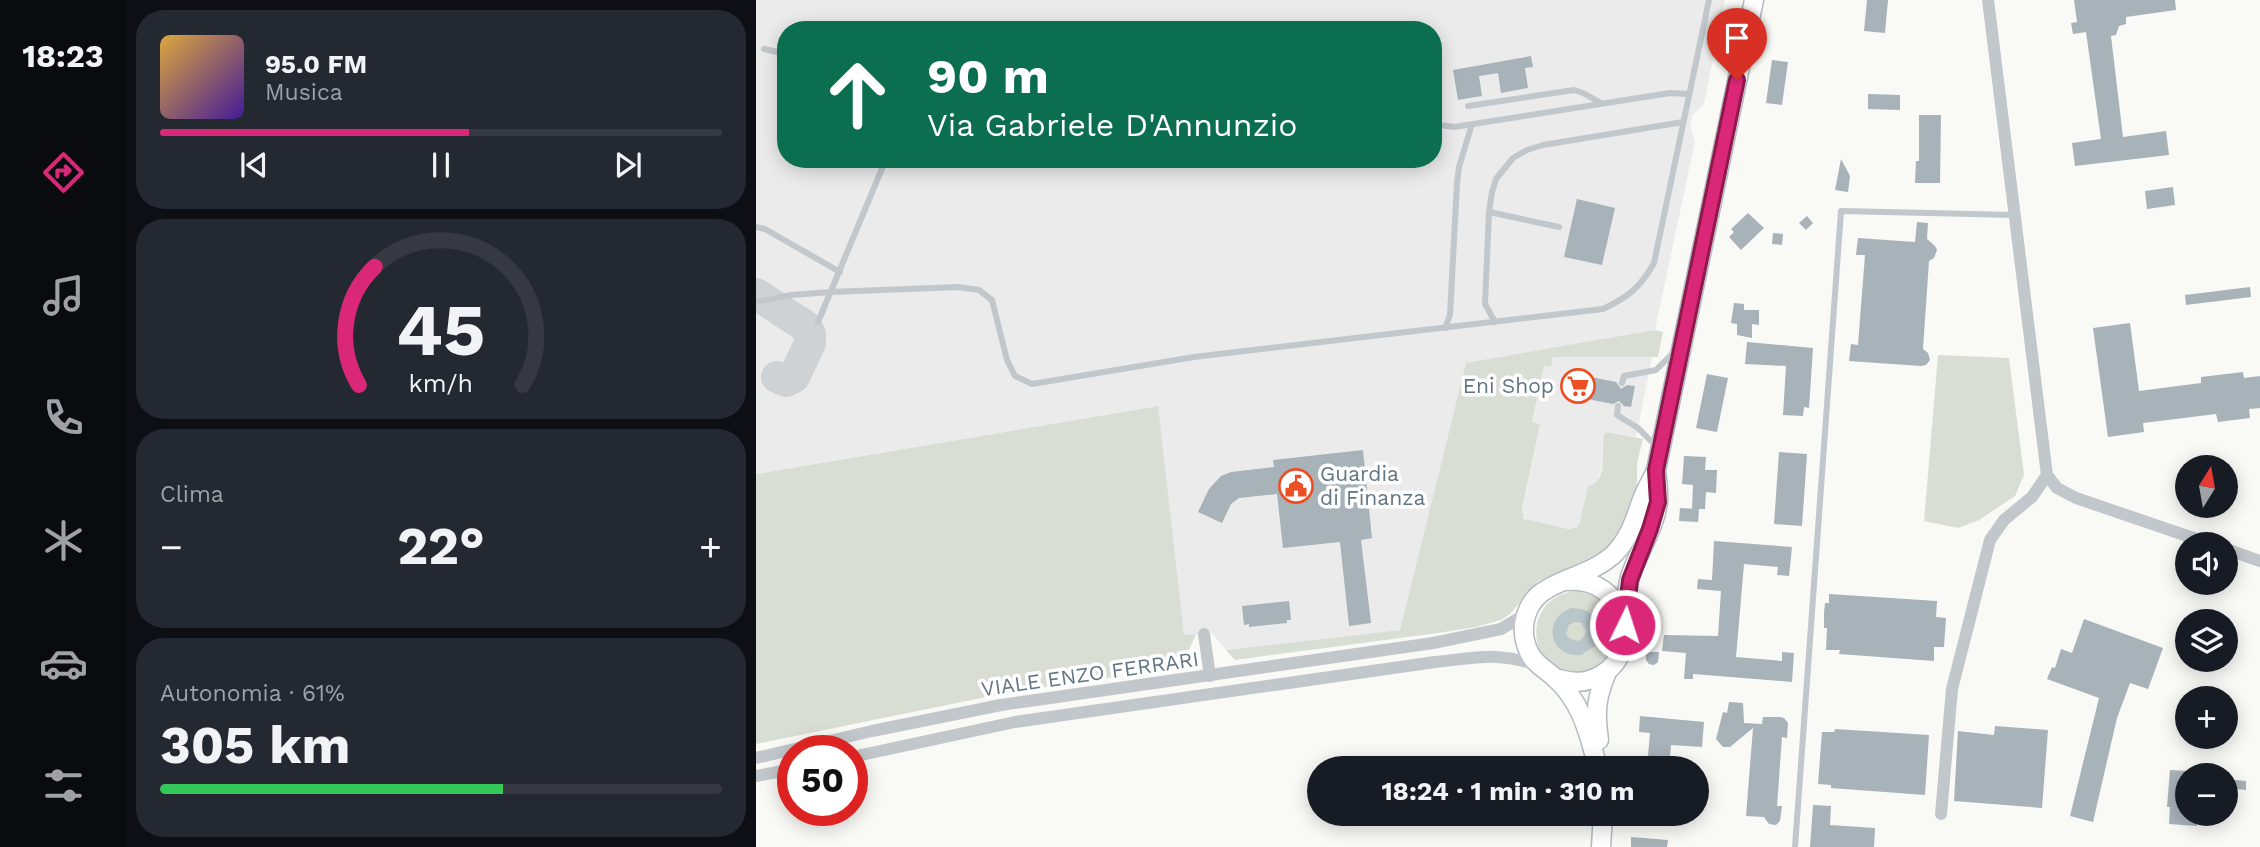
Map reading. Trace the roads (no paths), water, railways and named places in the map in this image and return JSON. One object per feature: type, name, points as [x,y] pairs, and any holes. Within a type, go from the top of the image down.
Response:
[{"type":"main road","points":[[1596,756],[1577,705],[1555,678],[1529,654],[1523,627],[1532,603],[1546,589],[1601,564],[1613,555],[1633,527],[1642,498],[1656,470],[1754,0]]},
{"type":"main road","points":[[1555,678],[1578,683],[1592,680],[1607,672],[1618,660],[1623,649],[1630,580],[1658,502],[1656,470]]},
{"type":"main road","points":[[1566,581],[1589,582],[1609,594],[1617,603],[1625,625]]},
{"type":"main road","points":[[1599,756],[1597,696],[1607,672]]},
{"type":"main road","points":[[1601,847],[1602,826]]},
{"type":"street","points":[[1988,0],[2047,475],[2057,488],[2076,498],[2176,532]]},
{"type":"street","points":[[1941,814],[1952,689],[1990,540],[2004,520],[2032,497],[2047,475]]},
{"type":"street","points":[[2238,554],[2260,561]]},
{"type":"street","name":"VIALE ENZO FERRARI","points":[[756,758],[1002,705],[1433,643],[1501,629],[1526,614]]},
{"type":"street","points":[[1204,634],[1210,676]]},
{"type":"street","name":"VIALE ENZO FERRARI","points":[[868,754],[1015,722],[1435,662],[1509,656],[1539,666]]},
{"type":"street","points":[[756,776],[777,772]]},
{"type":"lane","points":[[756,302],[791,295],[831,292],[958,287],[979,290],[992,300],[1007,360],[1015,376],[1032,384],[1194,357],[1603,309],[1627,297],[1644,282],[1654,263],[1709,0]]},
{"type":"lane","points":[[764,49],[777,52]]},
{"type":"lane","points":[[1468,106],[1574,90],[1601,103]]},
{"type":"lane","points":[[1442,125],[1454,127],[1670,93],[1689,94]]},
{"type":"lane","points":[[1495,322],[1485,303],[1489,212],[1496,179],[1513,158],[1543,145],[1683,122]]},
{"type":"lane","points":[[1445,328],[1450,315],[1458,175],[1472,124]]},
{"type":"lane","points":[[818,323],[882,168]]},
{"type":"lane","points":[[1796,847],[1841,211],[2015,215]]},
{"type":"lane","points":[[1489,212],[1559,227]]},
{"type":"lane","points":[[756,227],[765,229],[840,272]]},
{"type":"lane","points":[[1622,383],[1624,376],[1656,370],[1681,346]]},
{"type":"lane","points":[[1618,406],[1617,415],[1638,428],[1661,450]]},
{"type":"place","name":"Eni Shop","points":[[1578,386]]},
{"type":"place","name":"Guardia di Finanza","points":[[1296,486]]}]
